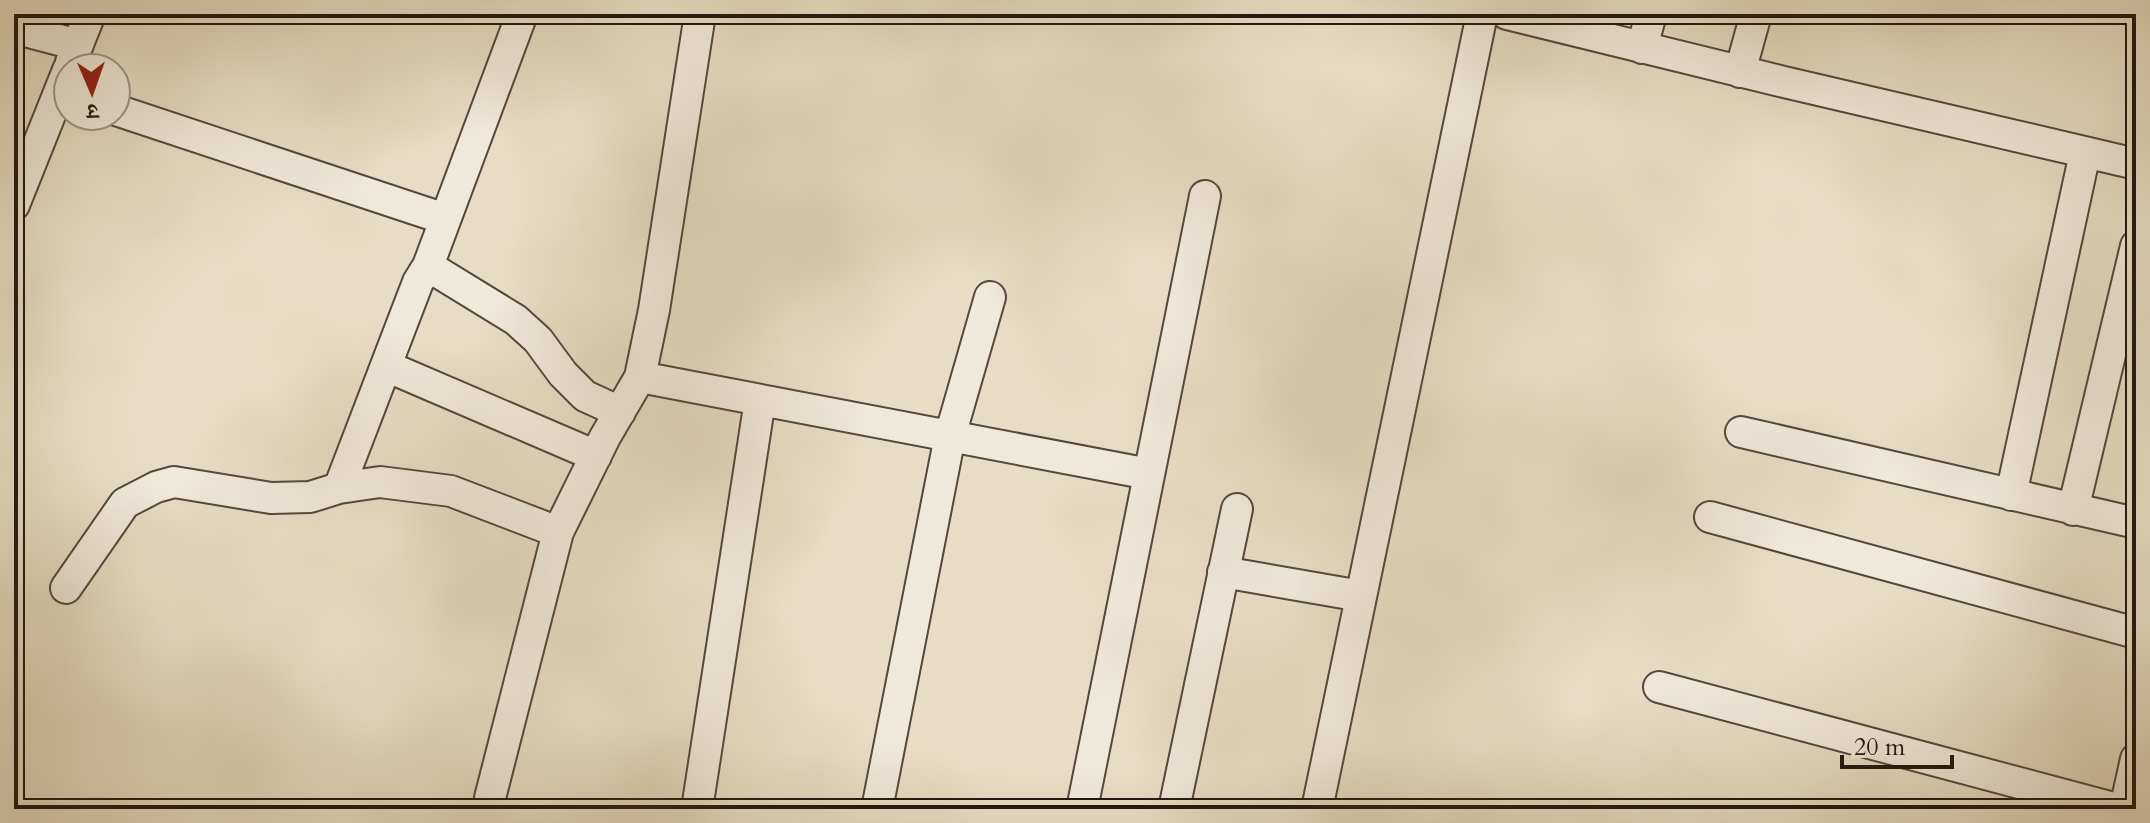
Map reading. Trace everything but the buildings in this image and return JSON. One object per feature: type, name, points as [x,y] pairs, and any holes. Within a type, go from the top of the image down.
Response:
[{"type":"street","points":[[76,52],[90,14]]},
{"type":"street","points":[[339,488],[418,282],[428,266],[522,14]]},
{"type":"street","points":[[490,798],[558,532],[640,377],[654,310],[700,14]]},
{"type":"street","points":[[1317,809],[1482,14]]},
{"type":"street","points":[[1507,14],[2136,164]]},
{"type":"street","points":[[1642,48],[1651,14]]},
{"type":"street","points":[[1740,72],[1756,14]]},
{"type":"street","points":[[14,28],[52,60]]},
{"type":"street","points":[[14,205],[52,113]]},
{"type":"street","points":[[132,115],[445,219]]},
{"type":"street","points":[[2011,495],[2085,153]]},
{"type":"street","points":[[1082,809],[1205,196]]},
{"type":"street","points":[[2073,510],[2136,246]]},
{"type":"street","points":[[428,266],[516,320],[538,340],[563,374],[585,396],[620,412]]},
{"type":"street","points":[[877,809],[950,436],[990,297]]},
{"type":"street","points":[[386,366],[530,425],[596,456]]},
{"type":"street","points":[[640,377],[1149,474]]},
{"type":"street","points":[[697,809],[760,400]]},
{"type":"street","points":[[1741,432],[2136,523]]},
{"type":"street","points":[[66,588],[125,503],[156,487],[174,482],[271,498],[310,497],[339,488],[380,482],[451,491],[558,532]]},
{"type":"street","points":[[1174,809],[1237,509]]},
{"type":"street","points":[[1710,517],[2136,633]]},
{"type":"street","points":[[1223,572],[1361,596]]},
{"type":"street","points":[[1659,687],[2117,809]]},
{"type":"street","points":[[2125,809],[2136,759]]}]
